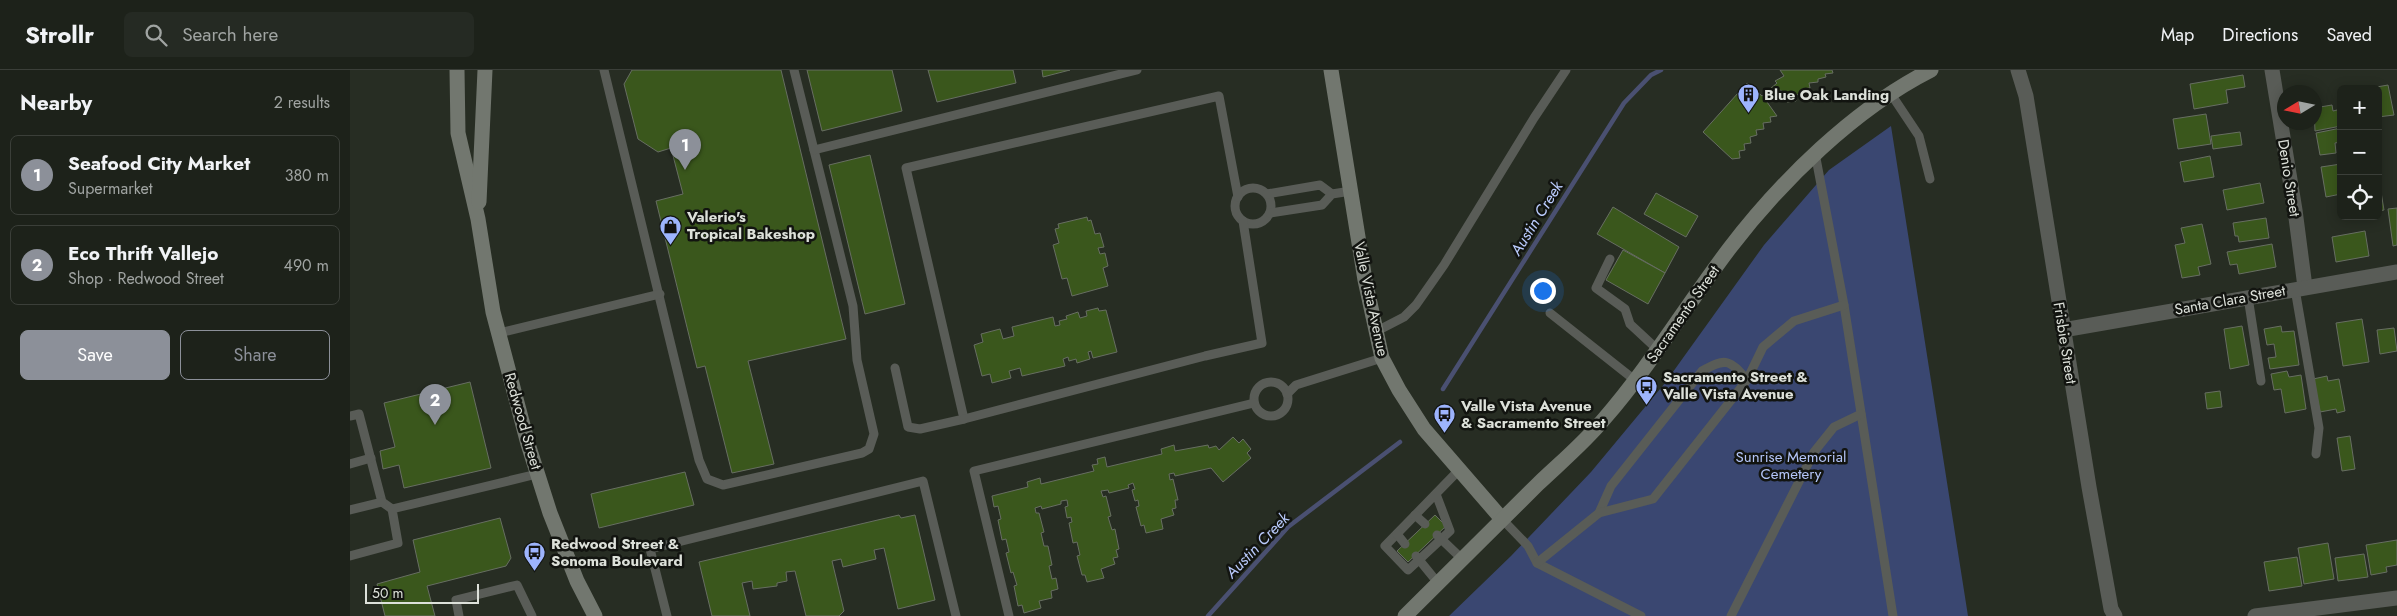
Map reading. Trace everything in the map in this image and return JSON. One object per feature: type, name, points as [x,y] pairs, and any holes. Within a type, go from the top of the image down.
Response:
[{"type":"main road","name":"Redwood Street","points":[[457,70],[458,134],[478,219],[493,312],[550,515],[591,615]]},
{"type":"main road","name":"Redwood Street","points":[[478,219],[485,70]]},
{"type":"main road","name":"Valle Vista Avenue","points":[[1331,70],[1382,358],[1399,390],[1424,429],[1502,519]]},
{"type":"main road","name":"Sacramento Street","points":[[1404,616],[1602,422],[1636,381],[1729,249],[1759,212],[1815,154],[1862,114],[1931,70]]},
{"type":"street","name":"Frisbie Street","points":[[2018,70],[2026,96],[2110,608],[2115,616]]},
{"type":"street","name":"Denio Street","points":[[2272,70],[2295,210],[2300,288]]},
{"type":"street","name":"Santa Clara Street","points":[[2063,330],[2397,272]]},
{"type":"street","points":[[2256,616],[2397,598]]},
{"type":"lane","points":[[604,70],[699,460],[707,479],[718,484],[728,485],[862,453],[869,449],[874,440],[874,427],[858,360],[853,306],[794,70]]},
{"type":"lane","points":[[814,150],[1137,70]]},
{"type":"lane","points":[[1376,332],[1404,317],[1416,305],[1444,265],[1534,118],[1566,70]]},
{"type":"lane","points":[[1891,94],[1919,136],[1930,179]]},
{"type":"lane","points":[[895,368],[908,427],[920,429],[964,419],[1204,356],[1262,343],[1243,221],[1235,207],[1238,197],[1219,96],[906,168],[964,419]]},
{"type":"lane","points":[[1815,154],[1844,305],[1893,616]]},
{"type":"lane","points":[[1267,194],[1320,185],[1332,194]]},
{"type":"lane","points":[[1238,197],[1246,190],[1252,188],[1263,190],[1271,203],[1270,213],[1263,222],[1258,224],[1243,221]]},
{"type":"lane","points":[[1270,213],[1322,206],[1332,194],[1351,191]]},
{"type":"lane","points":[[1610,259],[1596,288],[1625,309],[1630,324],[1658,350]]},
{"type":"lane","points":[[2300,288],[2319,428],[2316,454]]},
{"type":"lane","points":[[499,333],[660,294]]},
{"type":"lane","points":[[2248,297],[2261,381]]},
{"type":"lane","points":[[1537,562],[1599,514],[1653,499],[1748,380],[1763,347],[1794,321],[1844,305]]},
{"type":"lane","points":[[1550,314],[1636,381]]},
{"type":"lane","points":[[1287,394],[1296,386],[1382,358]]},
{"type":"lane","points":[[1599,514],[1611,486],[1702,370],[1718,361],[1733,364],[1748,380]]},
{"type":"lane","points":[[1275,382],[1287,394],[1288,400],[1284,411],[1274,417],[1262,415],[1254,403],[1256,390],[1264,383],[1275,382]]},
{"type":"lane","points":[[1009,616],[974,470],[1254,403]]},
{"type":"lane","points":[[350,416],[359,414],[382,502],[392,509],[398,543],[350,556]]},
{"type":"lane","points":[[1731,616],[1814,452],[1834,427],[1861,414]]},
{"type":"lane","points":[[350,464],[371,458]]},
{"type":"lane","points":[[1436,494],[1450,530],[1439,537],[1417,557],[1408,570],[1385,546],[1459,470]]},
{"type":"lane","points":[[392,509],[538,474]]},
{"type":"lane","points":[[667,616],[650,549],[923,481],[956,616]]},
{"type":"lane","points":[[350,510],[382,502]]},
{"type":"lane","points":[[1415,515],[1425,524]]},
{"type":"lane","points":[[1502,519],[1528,546],[1537,562],[1641,616]]},
{"type":"lane","points":[[1396,534],[1405,544]]},
{"type":"lane","points":[[1439,537],[1462,559]]},
{"type":"lane","points":[[1417,557],[1438,582]]},
{"type":"lane","points":[[459,616],[456,600],[517,585],[532,616]]},
{"type":"green space","name":"Sunrise Memorial Cemetery","points":[[1891,126],[1968,616],[1449,616],[1511,556],[1591,472],[1665,383],[1764,245],[1829,170]]},
{"type":"building","points":[[632,70],[781,70],[846,339],[748,361],[774,464],[732,473],[705,366],[697,368],[656,201],[683,194],[671,148],[658,152],[638,139],[624,84]]},
{"type":"building","points":[[807,70],[892,70],[902,111],[822,131]]},
{"type":"building","points":[[928,70],[1013,70],[1016,83],[937,102]]},
{"type":"building","points":[[1042,70],[1070,70],[1043,77]]},
{"type":"building","name":"Blue Oak Landing","points":[[1780,70],[1832,70],[1833,73],[1825,74],[1826,77],[1818,79],[1818,82],[1809,83],[1810,88],[1802,89],[1803,94],[1795,95],[1796,101],[1787,102],[1781,90],[1767,102],[1777,116],[1770,117],[1771,122],[1763,123],[1764,129],[1756,130],[1757,135],[1750,137],[1751,143],[1744,144],[1745,150],[1739,151],[1740,158],[1732,159],[1703,132],[1747,83],[1762,96],[1777,83],[1775,81],[1784,76]]},
{"type":"building","points":[[2243,75],[2245,87],[2226,90],[2228,103],[2194,109],[2190,84]]},
{"type":"building","points":[[2388,85],[2394,115],[2382,116],[2382,86]]},
{"type":"building","points":[[2332,105],[2333,111],[2337,110],[2337,127],[2322,130],[2322,107]]},
{"type":"building","points":[[2206,114],[2211,144],[2178,149],[2173,119]]},
{"type":"building","points":[[2337,129],[2336,153],[2320,155],[2316,133]]},
{"type":"building","points":[[2240,132],[2242,145],[2213,149],[2211,136]]},
{"type":"building","points":[[870,155],[905,304],[865,314],[829,165]]},
{"type":"building","points":[[2210,156],[2214,177],[2184,182],[2180,162]]},
{"type":"building","points":[[2337,165],[2337,195],[2326,197],[2321,167]]},
{"type":"building","points":[[2260,183],[2264,203],[2227,210],[2223,190]]},
{"type":"building","points":[[1656,193],[1698,216],[1686,237],[1644,214]]},
{"type":"building","points":[[1613,207],[1679,247],[1665,273],[1597,234]]},
{"type":"building","points":[[2397,208],[2397,245],[2393,246],[2388,209]]},
{"type":"building","points":[[1087,217],[1088,221],[1091,220],[1095,234],[1100,233],[1104,247],[1098,248],[1100,254],[1105,253],[1108,266],[1103,268],[1108,286],[1072,296],[1067,278],[1062,279],[1053,245],[1059,243],[1055,229],[1059,228],[1058,224]]},
{"type":"building","points":[[2266,218],[2269,238],[2239,242],[2238,236],[2235,236],[2233,223]]},
{"type":"building","points":[[2202,224],[2211,264],[2198,267],[2200,275],[2182,278],[2175,245],[2185,243],[2181,228]]},
{"type":"building","points":[[2365,231],[2369,256],[2336,262],[2332,237]]},
{"type":"building","points":[[2272,244],[2276,267],[2239,274],[2237,264],[2230,265],[2227,252]]},
{"type":"building","points":[[1623,250],[1665,273],[1648,304],[1606,280]]},
{"type":"building","points":[[1098,308],[1099,311],[1106,310],[1117,352],[1093,358],[1091,351],[1088,352],[1090,359],[1077,363],[1076,359],[1069,361],[1068,357],[1063,359],[1065,366],[1022,376],[1020,368],[1009,371],[1011,378],[992,383],[990,374],[982,376],[974,345],[983,342],[981,334],[1000,329],[1003,339],[1014,336],[1012,327],[1053,317],[1055,326],[1060,325],[1059,321],[1067,319],[1066,316],[1078,312],[1080,318],[1087,316],[1086,311]]},
{"type":"building","points":[[2362,319],[2369,362],[2343,366],[2336,323]]},
{"type":"building","points":[[2242,326],[2249,365],[2230,369],[2224,329]]},
{"type":"building","points":[[2281,326],[2282,332],[2294,331],[2299,365],[2270,369],[2268,358],[2276,357],[2274,344],[2267,345],[2264,329]]},
{"type":"building","points":[[2394,328],[2397,351],[2380,354],[2377,330]]},
{"type":"building","points":[[2287,371],[2289,377],[2301,375],[2306,409],[2285,413],[2281,389],[2274,390],[2271,374]]},
{"type":"building","points":[[2327,376],[2328,381],[2339,379],[2345,411],[2337,413],[2336,409],[2320,412],[2313,379]]},
{"type":"building","points":[[470,382],[491,468],[404,488],[399,465],[383,469],[380,451],[395,447],[384,403]]},
{"type":"building","points":[[2220,391],[2222,407],[2207,409],[2205,393]]},
{"type":"building","points":[[2350,436],[2355,469],[2342,471],[2337,438]]},
{"type":"building","points":[[1233,437],[1239,443],[1243,439],[1251,449],[1247,453],[1251,458],[1223,482],[1211,468],[1175,476],[1174,473],[1169,474],[1170,480],[1173,479],[1178,500],[1175,500],[1176,508],[1172,509],[1174,515],[1161,519],[1163,529],[1146,533],[1144,525],[1141,526],[1136,507],[1139,506],[1138,500],[1135,501],[1132,490],[1135,489],[1133,483],[1128,485],[1129,488],[1109,493],[1108,490],[1101,491],[1103,497],[1106,496],[1111,516],[1108,517],[1112,530],[1115,529],[1119,549],[1116,550],[1118,557],[1113,558],[1115,564],[1101,569],[1104,578],[1087,582],[1085,575],[1082,575],[1077,556],[1080,555],[1077,542],[1073,543],[1069,523],[1072,522],[1071,517],[1067,518],[1065,507],[1068,506],[1067,500],[1061,501],[1061,504],[1042,509],[1041,506],[1035,508],[1036,513],[1039,513],[1044,532],[1041,533],[1044,546],[1048,546],[1052,565],[1049,566],[1052,579],[1056,578],[1058,589],[1051,591],[1052,598],[1039,601],[1041,608],[1024,613],[1022,605],[1018,606],[1014,586],[1017,585],[1013,572],[1011,573],[1006,553],[1009,552],[1006,539],[1002,540],[998,520],[1001,519],[998,506],[994,507],[992,496],[1028,487],[1027,482],[1040,478],[1041,484],[1094,471],[1092,465],[1098,464],[1097,459],[1105,457],[1107,467],[1162,454],[1161,449],[1174,445],[1175,451],[1208,445],[1209,448],[1216,446],[1219,450]]},
{"type":"building","points":[[685,472],[694,505],[599,528],[591,494]]},
{"type":"building","points":[[899,515],[901,518],[915,515],[935,600],[898,609],[884,548],[874,550],[876,559],[843,567],[841,559],[832,561],[844,611],[839,616],[806,616],[795,571],[786,572],[787,581],[777,583],[777,586],[753,589],[752,581],[742,583],[750,616],[712,616],[699,562]]},
{"type":"building","points":[[1435,515],[1446,526],[1408,562],[1397,551]]},
{"type":"building","points":[[500,518],[511,558],[506,566],[427,586],[435,616],[385,616],[377,584],[420,572],[413,540]]},
{"type":"building","points":[[2397,540],[2397,565],[2386,567],[2387,572],[2371,575],[2366,545]]},
{"type":"building","points":[[2328,543],[2334,579],[2304,584],[2298,548]]},
{"type":"building","points":[[2364,554],[2368,577],[2338,581],[2335,558]]},
{"type":"building","points":[[2297,557],[2302,586],[2269,591],[2264,562]]},
{"type":"waterway","name":"Austin Creek","points":[[1443,389],[1624,103],[1651,75],[1661,70]]},
{"type":"waterway","name":"Austin Creek","points":[[1208,616],[1288,527],[1400,442]]},
{"type":"place","name":"Blue Oak Landing","points":[[1748,114]]},
{"type":"place","name":"Seafood City Market","points":[[685,170]]},
{"type":"place","name":"Valerio's Tropical Bakeshop","points":[[671,245]]},
{"type":"place","name":"Sacramento Street & Valle Vista Avenue","points":[[1647,405]]},
{"type":"place","name":"Eco Thrift Vallejo","points":[[435,425]]},
{"type":"place","name":"Valle Vista Avenue & Sacramento Street","points":[[1445,434]]},
{"type":"place","name":"Redwood Street & Sonoma Boulevard","points":[[535,572]]}]
